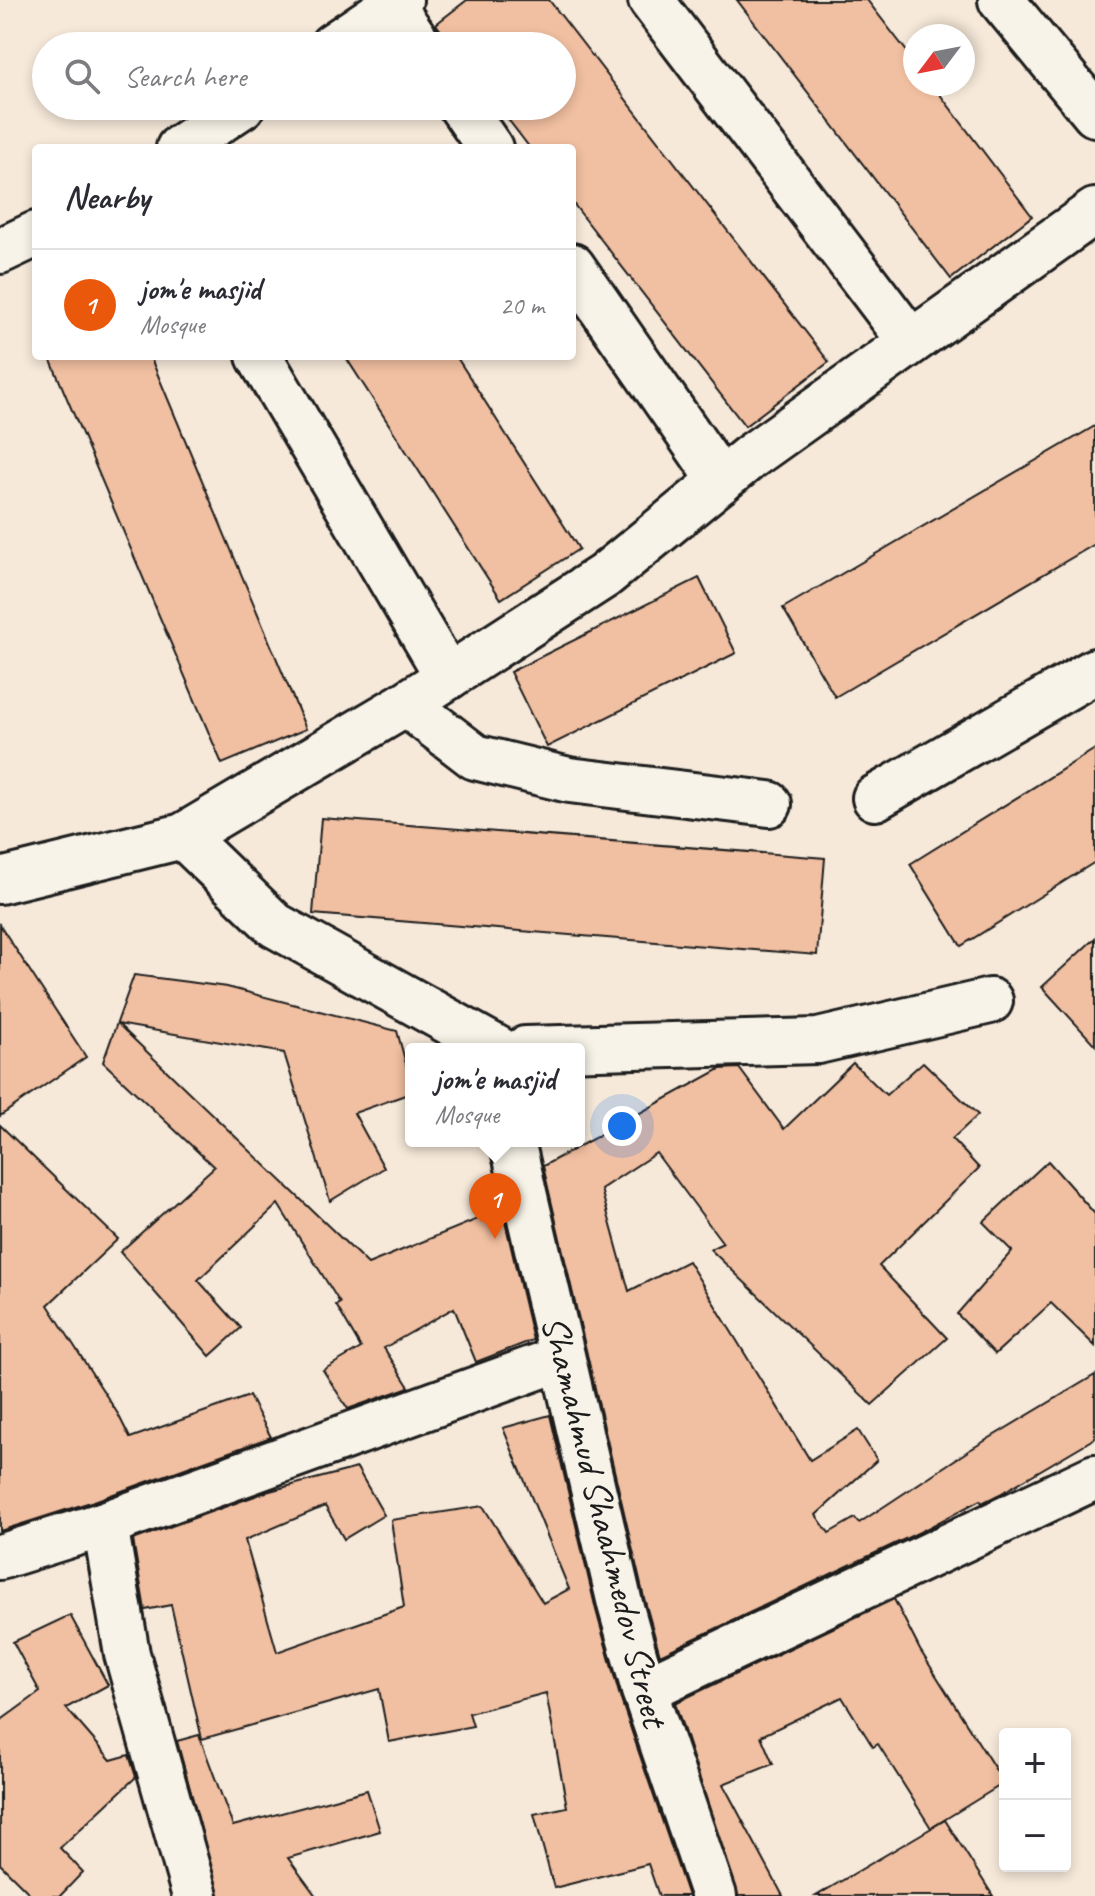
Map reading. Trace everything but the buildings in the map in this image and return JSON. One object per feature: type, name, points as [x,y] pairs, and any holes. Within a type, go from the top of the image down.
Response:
[{"type":"street","points":[[651,0],[911,342]]},
{"type":"street","points":[[1001,0],[1095,114]]},
{"type":"street","points":[[353,32],[396,3],[412,32]]},
{"type":"street","points":[[185,144],[221,120]]},
{"type":"street","points":[[471,120],[487,144]]},
{"type":"street","points":[[0,881],[183,836],[406,704],[604,576],[721,481],[1095,211]]},
{"type":"street","points":[[0,251],[32,236]]},
{"type":"street","points":[[576,272],[721,481]]},
{"type":"street","points":[[261,360],[448,677]]},
{"type":"street","points":[[875,798],[1095,671]]},
{"type":"street","points":[[406,704],[475,757],[569,780],[769,804]]},
{"type":"street","points":[[183,836],[275,925],[487,1043]]},
{"type":"street","points":[[585,1047],[818,1041],[990,1001]]},
{"type":"street","name":"Shamahmud Shaahmedov Street","points":[[513,1147],[620,1604],[644,1690],[714,1896]]},
{"type":"street","points":[[0,1557],[105,1524],[562,1358]]},
{"type":"street","points":[[644,1690],[1095,1477]]},
{"type":"street","points":[[105,1524],[127,1654],[195,1896]]},
{"type":"place","name":"jom'e masjid","points":[[495,1239]]}]
